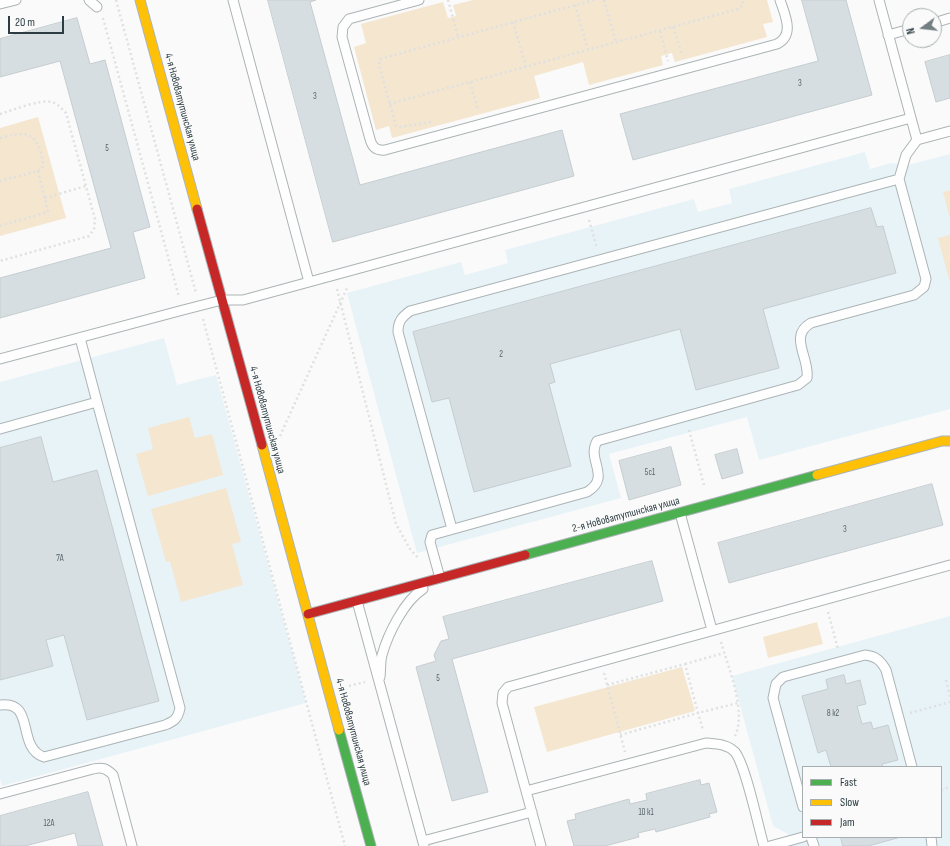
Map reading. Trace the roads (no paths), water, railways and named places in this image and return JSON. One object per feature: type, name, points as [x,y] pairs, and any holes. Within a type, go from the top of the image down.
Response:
[{"type":"street","name":"4-я Нововатутинская улица","points":[[140,0],[371,846]]},
{"type":"street","name":"2-я Нововатутинская улица","points":[[308,614],[942,441],[950,441]]},
{"type":"lane","points":[[0,4],[16,0]]},
{"type":"lane","points":[[89,0],[97,7]]},
{"type":"lane","points":[[233,0],[309,282]]},
{"type":"lane","points":[[419,0],[349,19],[343,27],[342,37],[372,146],[376,149],[385,150],[782,42],[788,32],[780,0]]},
{"type":"lane","points":[[879,0],[917,140]]},
{"type":"lane","points":[[888,35],[902,31]]},
{"type":"lane","points":[[0,359],[222,300],[243,300],[911,118]]},
{"type":"lane","points":[[379,682],[382,656],[394,624],[416,593],[438,578],[430,542],[431,538],[438,533],[587,492],[594,488],[598,482],[599,474],[593,453],[593,447],[597,441],[798,385],[807,378],[808,370],[800,337],[804,327],[811,323],[914,295],[920,292],[926,279],[899,178],[906,154],[917,140],[950,132]]},
{"type":"lane","points":[[452,529],[398,332],[398,325],[401,318],[410,311],[899,178]]},
{"type":"lane","points":[[0,706],[9,705],[17,708],[22,714],[31,748],[38,755],[44,757],[174,722],[178,717],[180,708],[80,338]]},
{"type":"lane","points":[[0,429],[97,402]]},
{"type":"lane","points":[[680,513],[715,629]]},
{"type":"lane","points":[[541,846],[502,702],[503,693],[508,687],[517,683],[600,660],[950,565]]},
{"type":"lane","points":[[357,601],[423,844],[532,812]]},
{"type":"lane","points":[[802,803],[773,698],[776,684],[783,677],[864,655],[871,656],[881,662],[886,670],[912,766]]},
{"type":"lane","points":[[526,791],[706,743],[722,744],[735,753],[742,766],[764,846]]},
{"type":"lane","points":[[0,794],[101,767],[107,769],[113,775],[132,846]]},
{"type":"lane","points":[[770,846],[802,837]]}]
